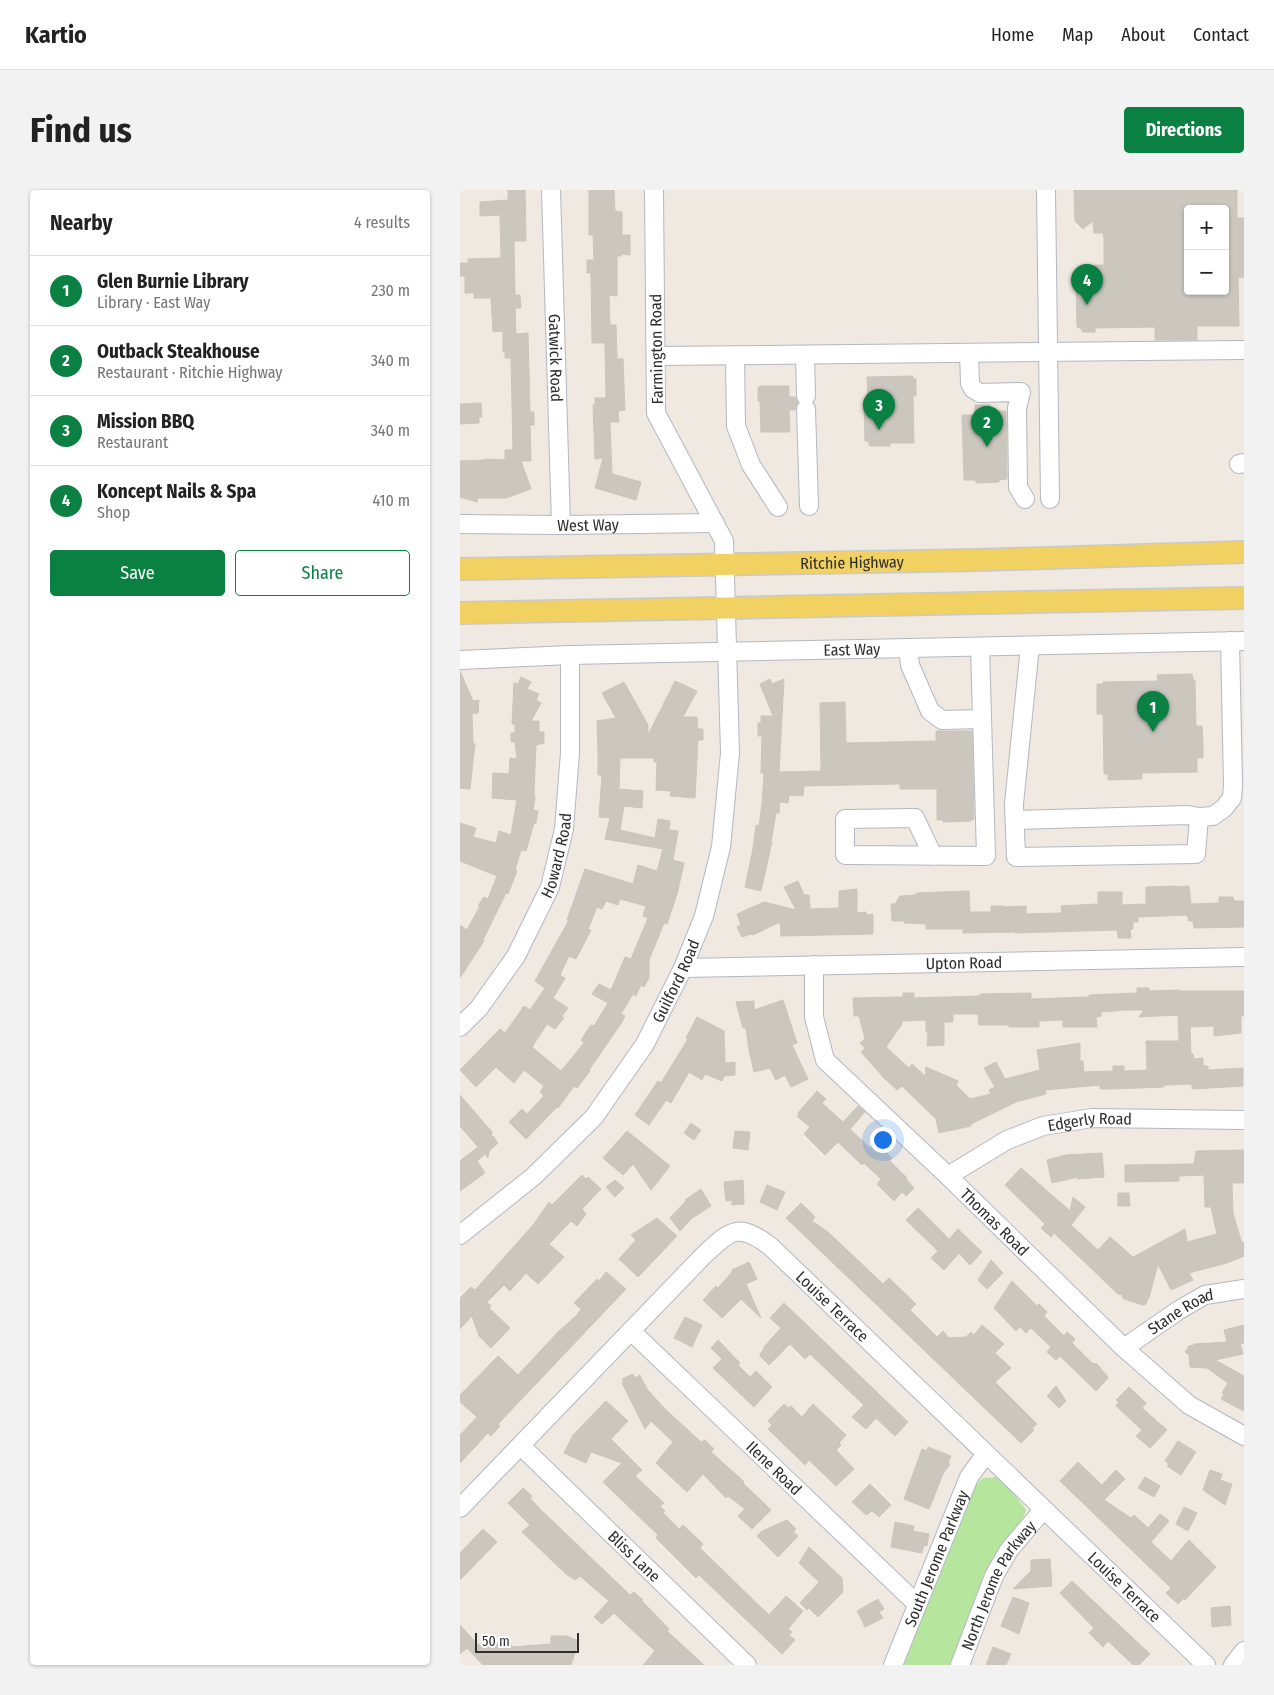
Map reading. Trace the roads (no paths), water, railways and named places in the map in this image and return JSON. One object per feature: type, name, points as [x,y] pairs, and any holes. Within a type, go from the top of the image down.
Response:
[{"type":"main road","name":"Ritchie Highway","points":[[460,569],[979,560],[1244,552]]},
{"type":"main road","points":[[460,613],[1244,598]]},
{"type":"street","name":"Gatwick Road","points":[[551,190],[560,525]]},
{"type":"street","name":"Farmington Road","points":[[654,190],[656,413],[724,541],[727,608]]},
{"type":"street","points":[[1046,190],[1050,499]]},
{"type":"street","points":[[656,356],[1244,350]]},
{"type":"street","points":[[969,353],[970,383],[973,390],[980,393],[1021,392],[1017,408],[1018,487],[1025,499]]},
{"type":"street","points":[[806,355],[809,506]]},
{"type":"street","points":[[735,356],[736,426],[751,465],[778,507]]},
{"type":"street","name":"West Way","points":[[460,524],[716,523]]},
{"type":"street","name":"Guilford Road","points":[[462,1237],[534,1176],[594,1117],[645,1044],[684,968],[704,916],[721,847],[730,753],[727,608]]},
{"type":"street","points":[[1014,812],[1188,815],[1199,817],[1213,816],[1224,808],[1232,798],[1237,641]]},
{"type":"street","name":"East Way","points":[[460,660],[1237,641]]},
{"type":"street","points":[[933,856],[915,818],[845,819],[845,855],[933,856],[986,856],[980,646]]},
{"type":"street","points":[[1030,646],[1014,812],[1016,857],[1196,854],[1199,817]]},
{"type":"street","points":[[908,648],[910,665],[930,711],[942,720],[982,719]]},
{"type":"street","name":"Howard Road","points":[[460,1027],[479,1008],[516,956],[550,886],[564,829],[570,753],[570,656]]},
{"type":"street","name":"Upton Road","points":[[684,968],[1244,957]]},
{"type":"street","name":"Thomas Road","points":[[814,965],[814,1017],[825,1060],[948,1176],[1124,1348],[1189,1405],[1244,1436]]},
{"type":"street","name":"Edgerly Road","points":[[948,1176],[1007,1140],[1043,1126],[1092,1118],[1244,1120]]},
{"type":"street","name":"Louise Terrace","points":[[460,1508],[724,1236],[740,1230],[755,1235],[770,1246],[985,1455],[1206,1665]]},
{"type":"street","name":"Stane Road","points":[[1124,1348],[1179,1310],[1205,1295],[1244,1289]]},
{"type":"street","name":"Ilene Road","points":[[631,1332],[917,1604]]},
{"type":"street","name":"Bliss Lane","points":[[521,1446],[747,1665]]},
{"type":"street","name":"South Jerome Parkway","points":[[893,1665],[969,1477],[985,1455]]},
{"type":"street","name":"North Jerome Parkway","points":[[960,1665],[994,1576],[1009,1550],[1043,1510]]},
{"type":"street","points":[[1233,1665],[1244,1651]]},
{"type":"place","name":"Koncept Nails & Spa","points":[[1087,305]]},
{"type":"place","name":"Mission BBQ","points":[[879,430]]},
{"type":"place","name":"Outback Steakhouse","points":[[987,447]]},
{"type":"place","name":"Glen Burnie Library","points":[[1153,732]]}]
